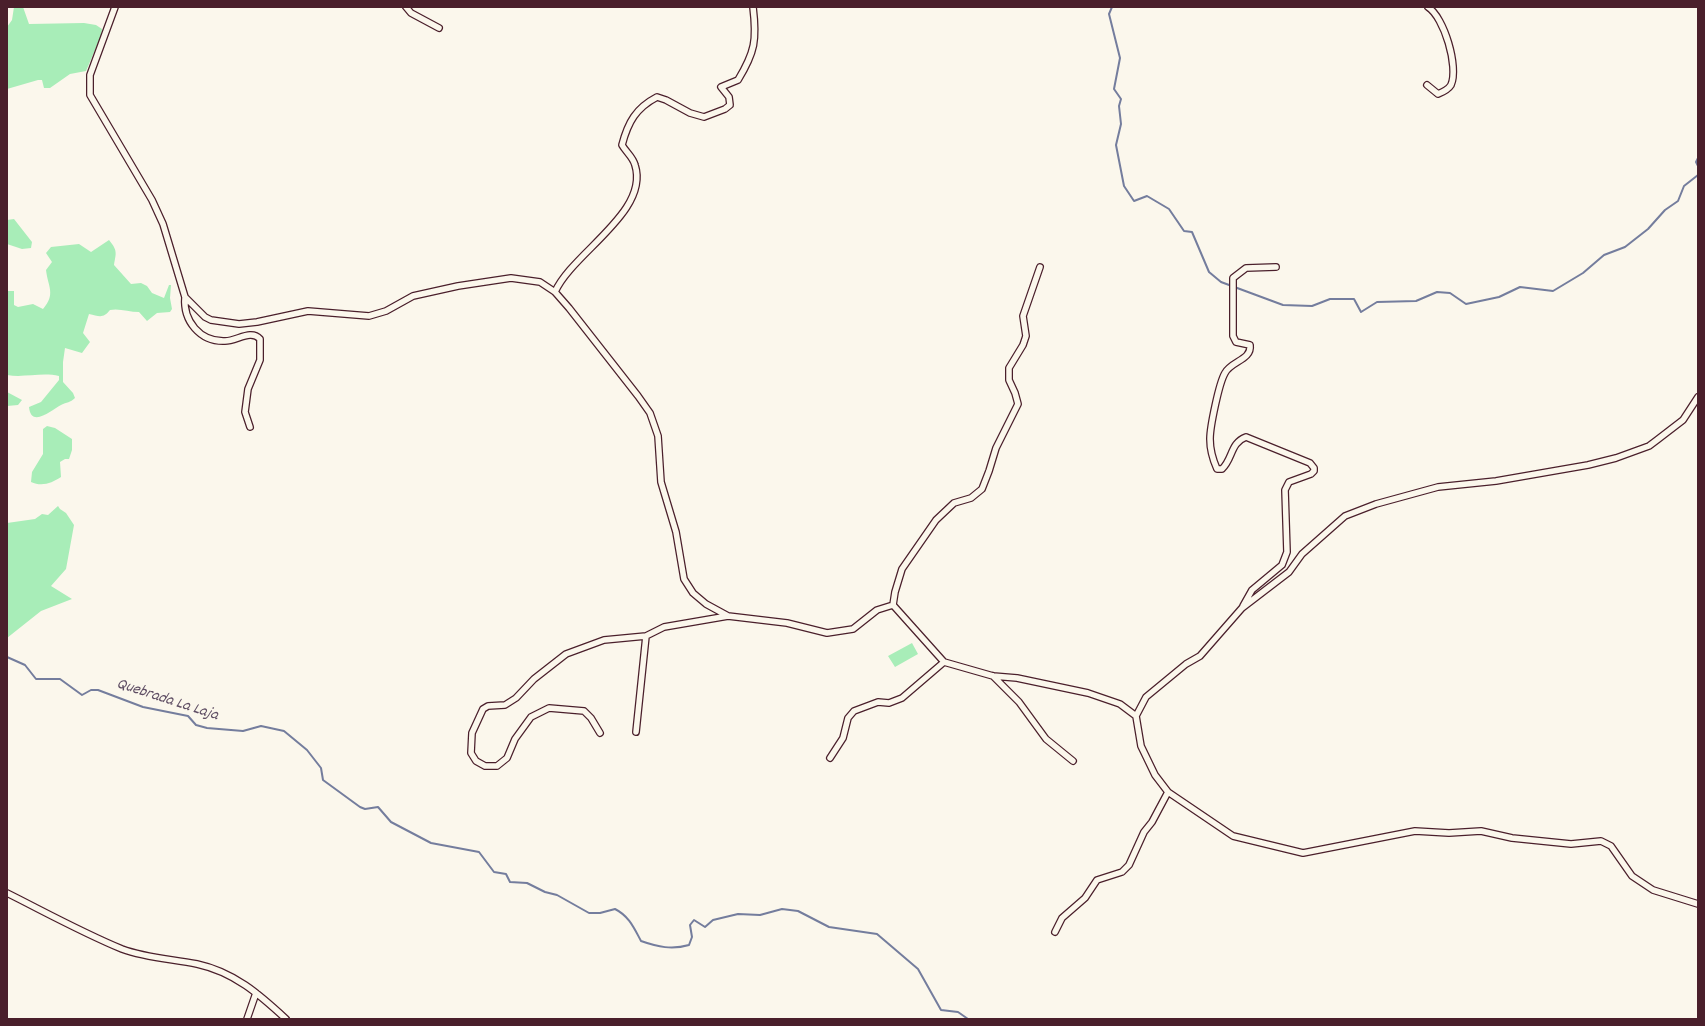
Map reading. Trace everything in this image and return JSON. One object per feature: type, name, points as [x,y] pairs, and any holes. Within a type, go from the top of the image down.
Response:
[{"type":"street","points":[[115,7],[90,75],[90,95],[152,200],[163,224],[185,297],[187,318],[199,334],[220,341],[231,341],[252,335],[256,335],[260,339],[260,360],[248,389],[245,412],[250,427]]},
{"type":"street","points":[[406,7],[411,13],[439,28]]},
{"type":"street","points":[[556,292],[561,280],[609,231],[631,200],[637,178],[636,166],[622,145],[633,116],[657,97],[666,100],[690,113],[704,117],[730,105],[729,97],[721,87],[738,80],[752,53],[756,37],[753,7]]},
{"type":"street","points":[[1427,85],[1438,94],[1445,91],[1451,85],[1453,70],[1444,28],[1433,10],[1428,7]]},
{"type":"street","points":[[893,605],[895,592],[902,569],[936,520],[954,503],[971,498],[982,489],[996,448],[1018,404],[1009,380],[1009,368],[1023,345],[1026,336],[1023,316],[1040,267]]},
{"type":"street","points":[[1242,608],[1252,590],[1282,565],[1288,552],[1285,490],[1290,482],[1312,474],[1314,468],[1310,463],[1246,437],[1239,440],[1235,445],[1222,469],[1217,469],[1213,460],[1210,438],[1225,372],[1234,363],[1249,355],[1251,351],[1250,345],[1236,342],[1233,336],[1233,278],[1246,268],[1276,267]]},
{"type":"street","points":[[185,297],[205,317],[217,321],[239,324],[257,322],[308,311],[369,316],[386,311],[413,296],[458,286],[511,278],[540,282],[556,292],[634,389],[650,413],[658,436],[661,482],[676,532],[684,580],[697,597],[706,604],[728,616]]},
{"type":"street","points":[[1698,397],[1683,420],[1649,446],[1616,458],[1588,465],[1496,481],[1438,487],[1376,504],[1345,516],[1302,554],[1289,572],[1242,608],[1200,656],[1181,668],[1146,697],[1136,716],[1141,746],[1155,776],[1168,792],[1233,836],[1303,853],[1415,831],[1449,833],[1481,831],[1512,838],[1571,844],[1600,841],[1611,846],[1632,876],[1654,890],[1698,904]]},
{"type":"street","points":[[600,733],[591,718],[584,711],[548,708],[531,717],[515,739],[507,758],[497,766],[485,766],[476,761],[471,753],[472,733],[484,709],[488,706],[505,705],[516,698],[534,679],[566,654],[604,640],[646,636],[664,627],[728,616],[788,623],[827,633],[853,629],[877,610],[893,605]]},
{"type":"street","points":[[893,605],[944,662],[992,676],[1017,678],[1088,693],[1120,704],[1136,716]]},
{"type":"street","points":[[636,732],[646,636]]},
{"type":"street","points":[[830,758],[843,738],[848,718],[854,711],[878,702],[889,703],[902,698],[944,662]]},
{"type":"street","points":[[992,676],[1019,702],[1046,739],[1073,761]]},
{"type":"street","points":[[1054,932],[1062,918],[1085,898],[1097,880],[1122,872],[1129,865],[1144,832],[1152,822],[1168,792]]},
{"type":"street","points":[[7,893],[123,949],[158,958],[198,964],[233,976],[256,993],[286,1019]]},
{"type":"street","points":[[247,1019],[256,993]]},
{"type":"green space","points":[[14,7],[23,7],[29,24],[84,23],[96,25],[102,29],[101,36],[86,71],[70,74],[50,88],[44,88],[42,80],[38,80],[7,89],[7,27],[12,20]]},
{"type":"green space","points":[[14,219],[32,242],[31,248],[22,249],[7,244],[7,220]]},
{"type":"green space","points":[[109,240],[116,252],[114,265],[131,284],[141,283],[147,286],[152,293],[164,298],[169,285],[171,285],[170,298],[172,309],[170,312],[157,313],[147,321],[139,312],[132,311],[110,310],[103,316],[89,314],[83,333],[90,342],[82,353],[65,348],[63,382],[73,393],[75,398],[43,416],[34,417],[29,407],[41,402],[59,380],[59,376],[7,375],[7,291],[14,291],[14,305],[18,307],[33,304],[43,309],[47,304],[50,295],[46,270],[52,262],[46,253],[51,247],[79,244],[91,252]]},
{"type":"green space","points":[[7,392],[22,400],[18,405],[7,406]]},
{"type":"green space","points":[[47,426],[55,428],[72,439],[72,450],[69,459],[65,459],[60,462],[61,477],[50,483],[39,484],[31,482],[32,472],[43,454],[43,429]]},
{"type":"green space","points":[[58,506],[66,513],[74,525],[66,569],[51,586],[72,599],[41,611],[7,638],[7,523],[35,519],[42,514],[48,515]]},
{"type":"green space","points":[[912,643],[918,654],[895,667],[888,656]]},
{"type":"waterway","points":[[1112,7],[1109,14],[1120,58],[1114,89],[1121,99],[1119,106],[1121,124],[1116,145],[1124,186],[1134,201],[1147,196],[1169,209],[1184,231],[1192,232],[1209,272],[1221,282],[1283,305],[1312,306],[1330,299],[1354,299],[1361,312],[1377,302],[1416,301],[1437,292],[1450,293],[1466,304],[1499,297],[1520,287],[1553,291],[1583,273],[1604,255],[1625,247],[1648,229],[1665,210],[1678,201],[1684,186],[1698,175]]},
{"type":"waterway","points":[[1698,158],[1696,162],[1698,166]]},
{"type":"waterway","name":"Quebrada La Laja","points":[[7,657],[25,665],[36,679],[60,679],[82,695],[91,690],[98,690],[143,707],[188,716],[196,725],[207,728],[243,731],[261,726],[284,731],[307,750],[321,768],[323,780],[360,807],[365,809],[378,807],[391,822],[431,843],[479,852],[494,872],[506,874],[510,882],[527,883],[545,892],[557,895],[589,913],[600,913],[615,909],[628,919],[641,941],[647,943],[671,948],[683,947],[689,945],[692,937],[690,925],[694,920],[705,927],[713,920],[738,914],[760,915],[782,909],[798,911],[829,927],[877,934],[918,969],[941,1010],[958,1012],[968,1019]]}]
